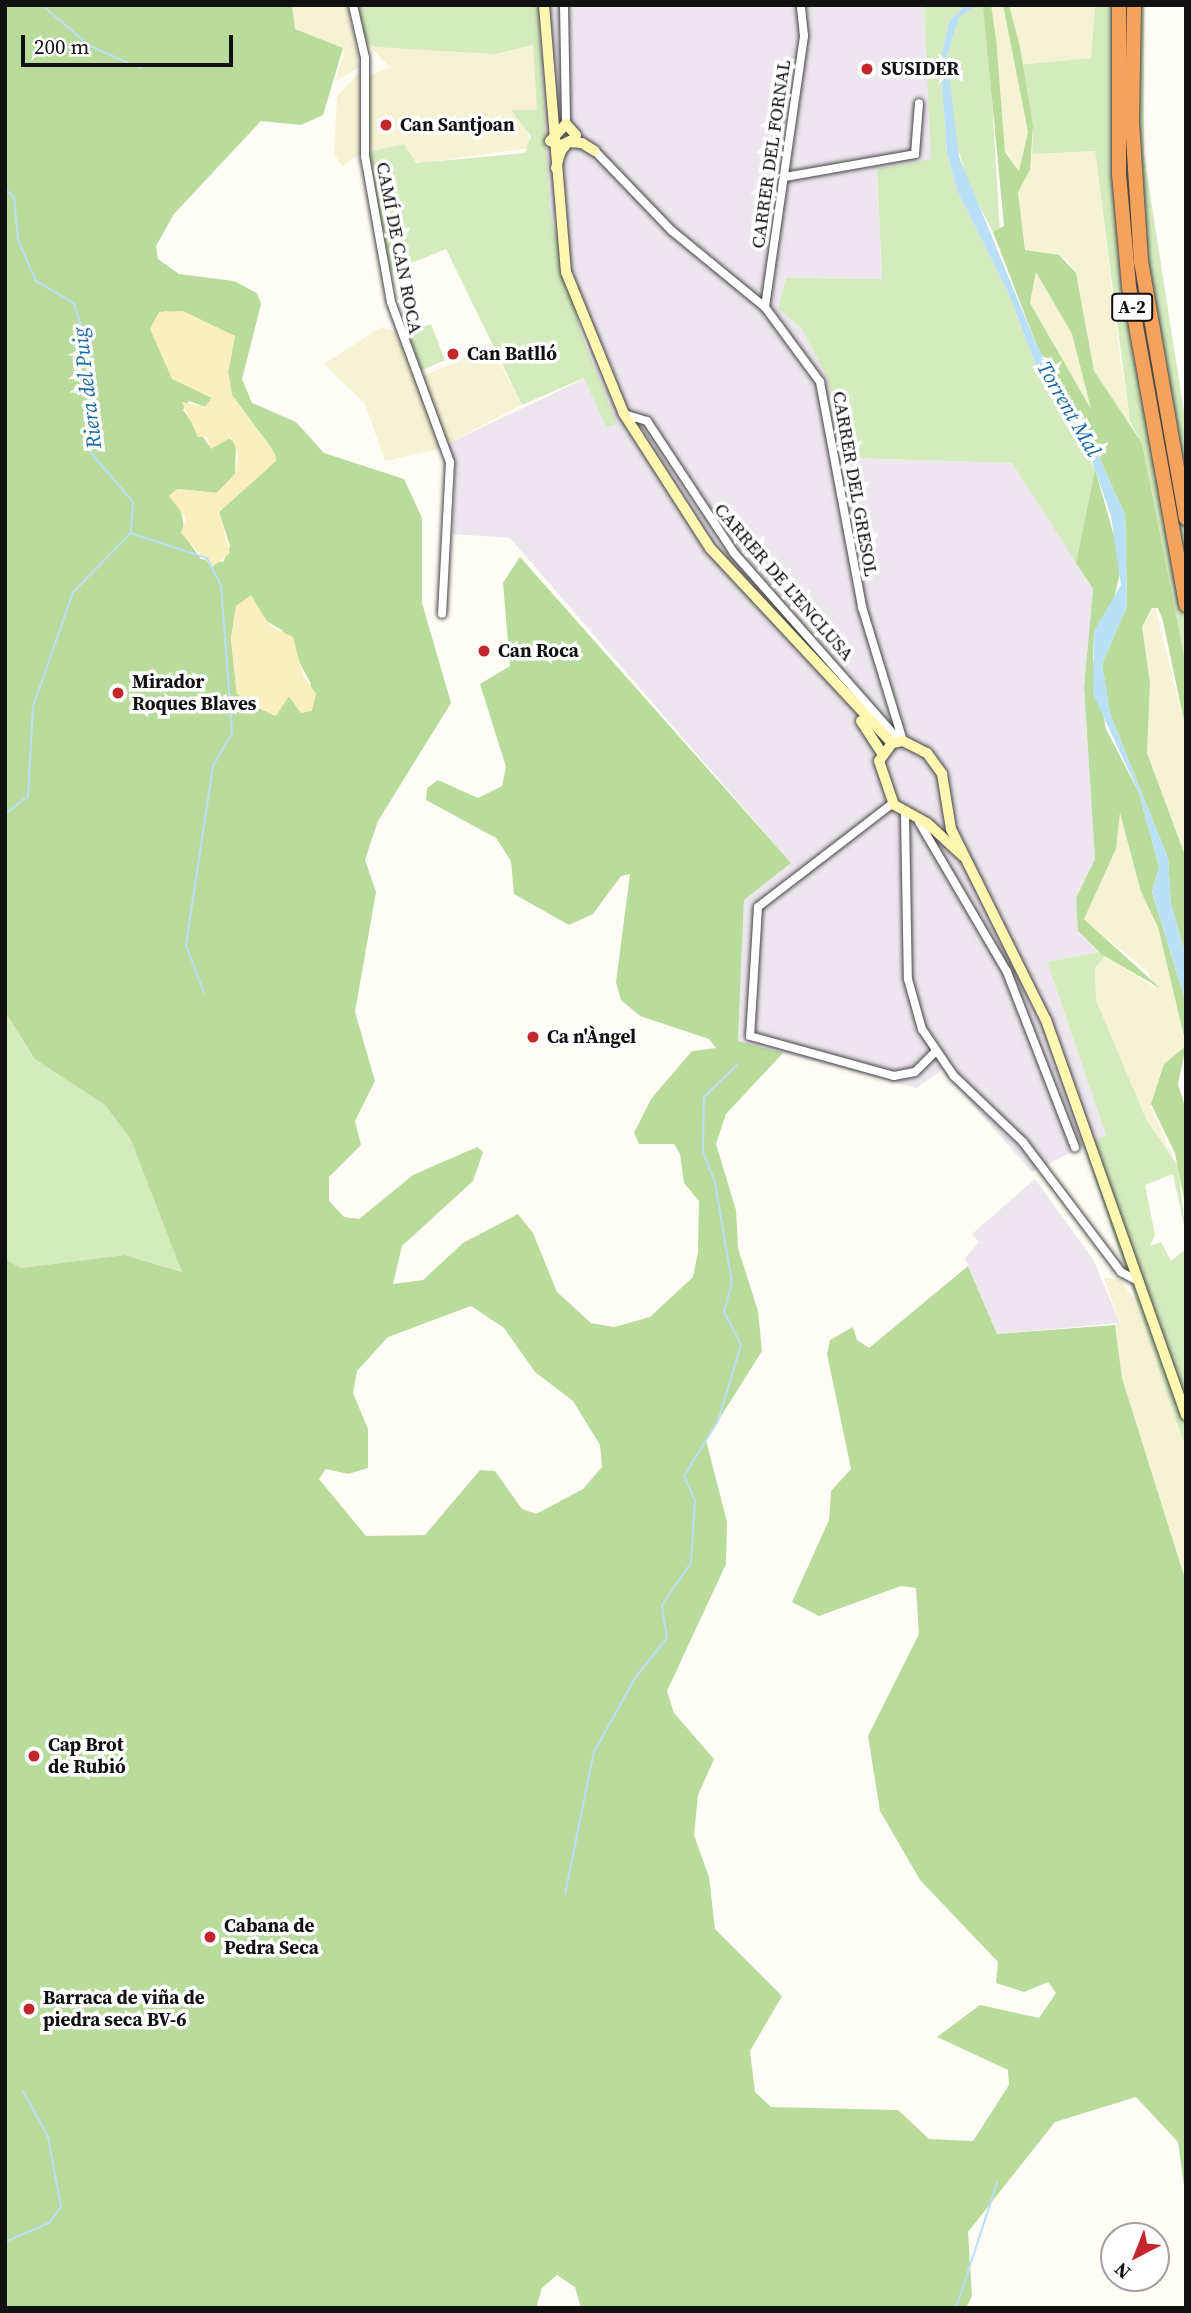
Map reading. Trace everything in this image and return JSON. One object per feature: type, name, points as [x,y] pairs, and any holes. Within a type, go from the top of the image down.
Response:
[{"type":"highway","name":"A-2","points":[[1119,5],[1124,236],[1186,605]]},
{"type":"highway","name":"A-2","points":[[1134,5],[1132,122],[1141,261],[1186,518]]},
{"type":"street","name":"CAMÍ DE CAN ROCA","points":[[353,5],[365,58],[365,156],[391,302],[450,462],[443,614]]},
{"type":"street","points":[[544,5],[550,141],[566,272],[624,414],[710,548],[852,707],[882,753],[879,772],[893,803],[905,815],[923,822],[963,856]]},
{"type":"street","points":[[554,174],[568,142],[571,127],[564,5]]},
{"type":"street","name":"CARRER DEL FORNAL","points":[[765,307],[804,36],[801,5]]},
{"type":"street","points":[[785,177],[915,153],[919,103]]},
{"type":"street","points":[[549,106],[595,151]]},
{"type":"street","points":[[550,141],[571,127]]},
{"type":"street","points":[[550,141],[568,142],[595,151]]},
{"type":"street","name":"CARRER DEL GRESOL","points":[[595,151],[671,231],[765,307],[799,347],[829,409],[862,607],[899,741]]},
{"type":"street","name":"CARRER DE L'ENCLUSA","points":[[624,414],[647,421],[734,553],[899,741]]},
{"type":"street","points":[[852,707],[939,766],[946,811],[963,856],[1046,1020],[1186,1415]]},
{"type":"street","points":[[882,753],[899,741]]},
{"type":"street","points":[[893,803],[758,907],[750,1036],[894,1076],[915,1072],[934,1053]]},
{"type":"street","points":[[923,822],[946,811]]},
{"type":"street","points":[[905,815],[908,979],[934,1053],[1023,1142],[1121,1272],[1140,1282]]},
{"type":"street","points":[[923,822],[1007,972],[1075,1147]]},
{"type":"shaded area","points":[[292,5],[348,5],[360,67],[335,82],[344,53],[295,29]]},
{"type":"shaded area","points":[[538,5],[924,5],[932,160],[877,170],[882,279],[786,278],[778,307],[801,328],[827,377],[848,458],[1012,463],[1093,589],[1084,687],[1095,859],[1076,898],[1078,931],[1098,952],[1047,962],[1106,1135],[1032,1172],[942,1070],[917,1088],[738,1041],[744,900],[791,863],[510,538],[453,534],[455,466],[447,444],[596,373],[550,211]]},
{"type":"shaded area","points":[[991,5],[1003,5],[1028,132],[1019,171],[1004,148]]},
{"type":"shaded area","points":[[1009,5],[1095,5],[1091,58],[1018,65]]},
{"type":"shaded area","points":[[365,42],[495,54],[534,45],[538,110],[512,111],[526,123],[531,148],[420,163],[411,160],[404,144],[368,152],[369,76],[390,67]]},
{"type":"shaded area","points":[[359,73],[361,153],[343,166],[334,155],[337,96]]},
{"type":"shaded area","points":[[1095,151],[1130,422],[1118,414],[1094,371],[1076,273],[1065,258],[1029,255],[1025,246],[1018,192],[1032,154]]},
{"type":"shaded area","points":[[1037,272],[1072,334],[1091,409],[1030,303]]},
{"type":"shaded area","points":[[381,327],[397,332],[443,448],[385,461],[365,404],[324,364]]},
{"type":"shaded area","points":[[491,346],[522,405],[447,444],[419,378]]},
{"type":"shaded area","points":[[1155,607],[1186,731],[1186,858],[1147,753],[1150,683],[1142,627]]},
{"type":"shaded area","points":[[1120,813],[1141,892],[1158,927],[1185,1042],[1182,1052],[1164,1064],[1151,1107],[1173,1158],[1146,1119],[1096,1000],[1095,968],[1105,956],[1154,987],[1148,972],[1084,919],[1116,849]]},
{"type":"shaded area","points":[[1035,1179],[1093,1259],[1120,1323],[997,1334],[965,1258],[979,1242],[972,1234]]},
{"type":"shaded area","points":[[1104,1278],[1119,1279],[1136,1301],[1186,1449],[1186,1582],[1122,1378],[1115,1325],[1120,1323]]},
{"type":"green space","points":[[5,5],[292,5],[295,29],[343,48],[323,115],[301,125],[261,121],[174,214],[156,246],[158,259],[179,274],[234,281],[257,293],[261,304],[242,379],[252,403],[296,422],[324,453],[404,479],[422,518],[422,603],[451,703],[378,821],[365,860],[376,892],[355,1012],[375,1081],[355,1121],[361,1145],[329,1177],[329,1201],[344,1217],[359,1219],[413,1175],[477,1147],[483,1152],[473,1181],[402,1246],[393,1284],[423,1280],[463,1243],[518,1214],[533,1233],[557,1292],[591,1323],[614,1327],[650,1317],[693,1277],[698,1252],[699,1201],[684,1183],[680,1154],[674,1144],[639,1144],[634,1133],[651,1099],[692,1051],[716,1048],[709,1039],[640,1016],[621,1000],[616,982],[630,874],[621,876],[593,914],[569,925],[514,894],[511,861],[496,838],[426,800],[427,788],[438,780],[478,798],[502,786],[506,767],[480,684],[510,666],[503,583],[520,557],[791,863],[744,900],[738,1041],[783,1053],[726,1114],[716,1144],[736,1210],[738,1248],[758,1311],[762,1351],[706,1440],[727,1522],[726,1564],[667,1691],[674,1713],[714,1759],[698,1795],[694,1835],[709,1877],[715,1929],[782,1996],[750,2051],[755,2092],[771,2107],[898,2110],[929,2139],[973,2141],[1009,2085],[1008,2070],[937,2037],[980,2005],[1039,2018],[1056,1993],[1048,1982],[1024,1992],[996,1983],[998,1962],[920,1880],[880,1811],[868,1736],[919,1634],[916,1588],[901,1586],[819,1616],[792,1602],[829,1520],[831,1491],[851,1469],[827,1354],[830,1340],[853,1327],[857,1340],[869,1348],[968,1266],[997,1334],[1115,1325],[1122,1378],[1186,1582],[1186,2201],[1178,2142],[1136,2097],[1055,2122],[968,2232],[972,2296],[966,2308],[581,2308],[575,2287],[557,2275],[542,2288],[536,2308],[5,2308],[5,1259],[21,1268],[125,1255],[182,1272],[131,1140],[105,1105],[35,1059],[5,1011]],"holes":[[[165,311],[235,336],[228,372],[232,395],[272,449],[267,469],[219,512],[230,546],[223,562],[201,559],[186,538],[177,489],[217,493],[235,474],[236,442],[225,437],[211,448],[183,410],[189,401],[205,407],[212,398],[189,386],[161,352],[151,329]],[[251,596],[266,621],[282,630],[311,684],[301,713],[289,696],[279,710],[264,711],[237,694],[231,639],[236,606]],[[471,1306],[504,1328],[535,1372],[573,1401],[600,1445],[602,1467],[583,1489],[536,1514],[522,1509],[495,1471],[480,1470],[425,1535],[366,1536],[319,1479],[326,1469],[348,1474],[368,1468],[368,1429],[353,1393],[357,1371],[388,1337]]]},
{"type":"green space","points":[[355,5],[538,5],[550,211],[581,333],[617,424],[606,427],[584,378],[522,405],[446,249],[387,273],[368,152],[404,144],[416,163],[525,153],[531,136],[511,110],[537,110],[533,45],[495,54],[376,47],[365,42]]},
{"type":"green space","points":[[924,5],[966,5],[949,21],[940,62],[947,154],[958,193],[1009,295],[1039,374],[1095,469],[1076,563],[1012,463],[848,458],[827,377],[801,328],[778,308],[786,278],[882,279],[877,169],[931,159]]},
{"type":"green space","points":[[977,5],[983,5],[987,19],[1000,232],[993,232],[968,184],[953,130],[947,56],[959,18]]},
{"type":"green space","points":[[983,5],[991,5],[996,38],[1005,152],[1019,171],[1028,132],[1003,5],[1009,5],[1020,47],[1033,126],[1030,170],[1018,192],[1025,250],[1059,255],[1076,273],[1094,371],[1142,443],[1186,665],[1186,731],[1163,621],[1158,608],[1152,608],[1142,627],[1150,683],[1147,753],[1186,858],[1186,957],[1171,904],[1168,858],[1110,714],[1102,664],[1127,606],[1125,515],[1089,435],[1037,346],[993,232],[1004,226]],"holes":[[[1036,272],[1072,334],[1091,409],[1030,303]]]},
{"type":"green space","points":[[1095,5],[1144,5],[1144,155],[1186,425],[1186,665],[1142,443],[1130,422],[1095,151],[1032,154],[1033,126],[1018,65],[1091,58]]},
{"type":"green space","points":[[431,324],[445,360],[418,372],[405,334]]},
{"type":"green space","points":[[1095,469],[1122,564],[1113,603],[1094,631],[1093,659],[1106,729],[1139,793],[1159,867],[1152,892],[1186,1003],[1186,1045],[1158,927],[1141,892],[1120,813],[1116,849],[1084,919],[1160,988],[1101,954],[1078,931],[1076,898],[1095,859],[1084,687],[1093,589],[1076,563]]},
{"type":"green space","points":[[1098,952],[1105,956],[1095,968],[1096,1000],[1146,1119],[1178,1166],[1186,1235],[1173,1174],[1145,1185],[1155,1235],[1150,1246],[1161,1242],[1171,1261],[1186,1249],[1186,1449],[1084,1146],[1106,1135],[1047,962]]},
{"type":"green space","points":[[5,1011],[71,1082],[105,1105],[131,1140],[183,1272],[125,1255],[21,1268],[5,1259]]},
{"type":"green space","points":[[1186,1046],[1178,1084],[1186,1110],[1186,1210],[1175,1153],[1151,1104],[1164,1064]]},
{"type":"sand","points":[[183,311],[235,336],[228,372],[232,395],[275,454],[276,461],[219,512],[230,553],[212,567],[181,533],[186,518],[169,496],[177,489],[217,493],[235,474],[238,455],[232,437],[211,449],[207,437],[198,437],[182,402],[205,407],[212,398],[172,379],[150,329],[159,312]]},
{"type":"sand","points":[[251,595],[270,626],[293,637],[303,675],[316,694],[312,711],[301,713],[289,696],[276,716],[237,694],[231,639],[236,606]]},
{"type":"water","name":"Torrent Mal","points":[[966,5],[977,5],[959,18],[947,56],[959,157],[1037,346],[1089,435],[1125,515],[1127,606],[1102,664],[1110,714],[1168,858],[1171,904],[1186,957],[1186,1003],[1152,892],[1159,867],[1139,793],[1093,694],[1094,631],[1121,585],[1111,516],[1092,461],[1039,374],[1009,295],[958,193],[947,154],[940,62],[949,21]]},
{"type":"waterway","points":[[42,5],[90,46],[140,68]]},
{"type":"waterway","name":"Riera del Puig","points":[[5,189],[14,197],[18,240],[36,281],[74,303],[86,343],[91,453],[133,502],[131,533],[73,592],[33,707],[28,796],[5,814]]},
{"type":"waterway","points":[[133,534],[207,558],[221,585],[232,733],[213,766],[186,945],[204,993]]},
{"type":"waterway","points":[[565,1894],[594,1752],[635,1678],[667,1638],[662,1605],[691,1563],[695,1500],[684,1476],[718,1421],[741,1345],[724,1312],[732,1283],[715,1182],[703,1152],[704,1097],[737,1065]]},
{"type":"waterway","points":[[5,2242],[49,2223],[61,2207],[48,2137],[23,2091]]},
{"type":"waterway","points":[[956,2308],[997,2183]]},
{"type":"place","name":"SUSIDER","points":[[867,69]]},
{"type":"place","name":"Can Santjoan","points":[[386,125]]},
{"type":"place","name":"Can Batlló","points":[[453,354]]},
{"type":"place","name":"Can Roca","points":[[484,651]]},
{"type":"place","name":"Mirador Roques Blaves","points":[[118,693]]},
{"type":"place","name":"Ca n'Àngel","points":[[533,1037]]},
{"type":"place","name":"Cap Brot de Rubió","points":[[34,1756]]},
{"type":"place","name":"Cabana de Pedra Seca","points":[[210,1937]]},
{"type":"place","name":"Barraca de viña de piedra seca BV-6","points":[[29,2009]]}]
